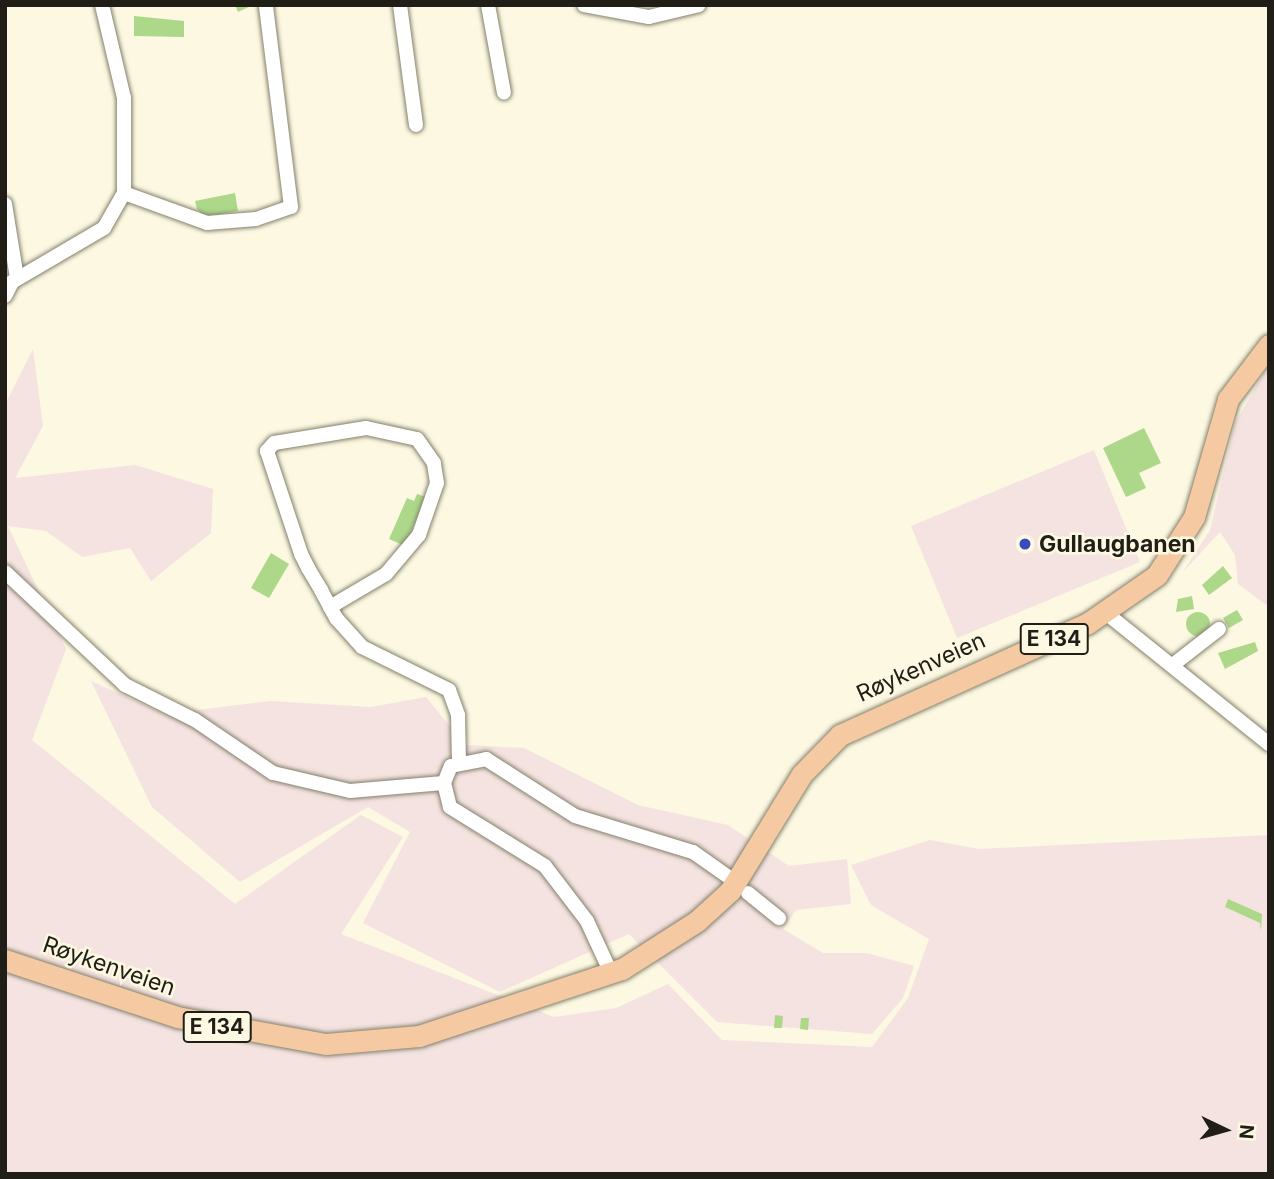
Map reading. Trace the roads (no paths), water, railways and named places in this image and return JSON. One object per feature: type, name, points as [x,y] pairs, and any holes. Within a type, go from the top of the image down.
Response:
[{"type":"highway","name":"Røykenveien","points":[[5,960],[177,1017],[326,1044],[419,1036],[562,985],[654,947],[730,891],[802,774],[840,735],[1107,613],[1143,588],[1181,544],[1228,399],[1269,345]]},
{"type":"street","points":[[5,296],[17,278],[83,246],[104,228],[124,194],[124,98],[102,5]]},
{"type":"street","points":[[124,194],[207,223],[256,219],[291,207],[266,5]]},
{"type":"street","points":[[400,5],[416,125]]},
{"type":"street","points":[[584,5],[649,17],[699,5]]},
{"type":"street","points":[[490,7],[504,93]]},
{"type":"street","points":[[5,204],[17,278]]},
{"type":"street","points":[[5,572],[84,652],[138,694],[195,720],[273,773],[371,792],[444,783],[459,761],[458,716],[449,690],[362,647],[330,607],[297,545],[268,446],[366,428],[417,439],[434,463],[437,483],[419,535],[386,574],[330,607]]},
{"type":"street","points":[[1107,613],[1127,635],[1174,664],[1269,744]]},
{"type":"street","points":[[1174,664],[1219,629]]},
{"type":"street","points":[[459,761],[494,762],[575,816],[693,852],[730,878]]},
{"type":"street","points":[[444,783],[453,810],[527,850],[563,886],[608,966]]},
{"type":"street","points":[[748,893],[779,918]]},
{"type":"place","name":"Gullaugbanen","points":[[1025,544]]}]
